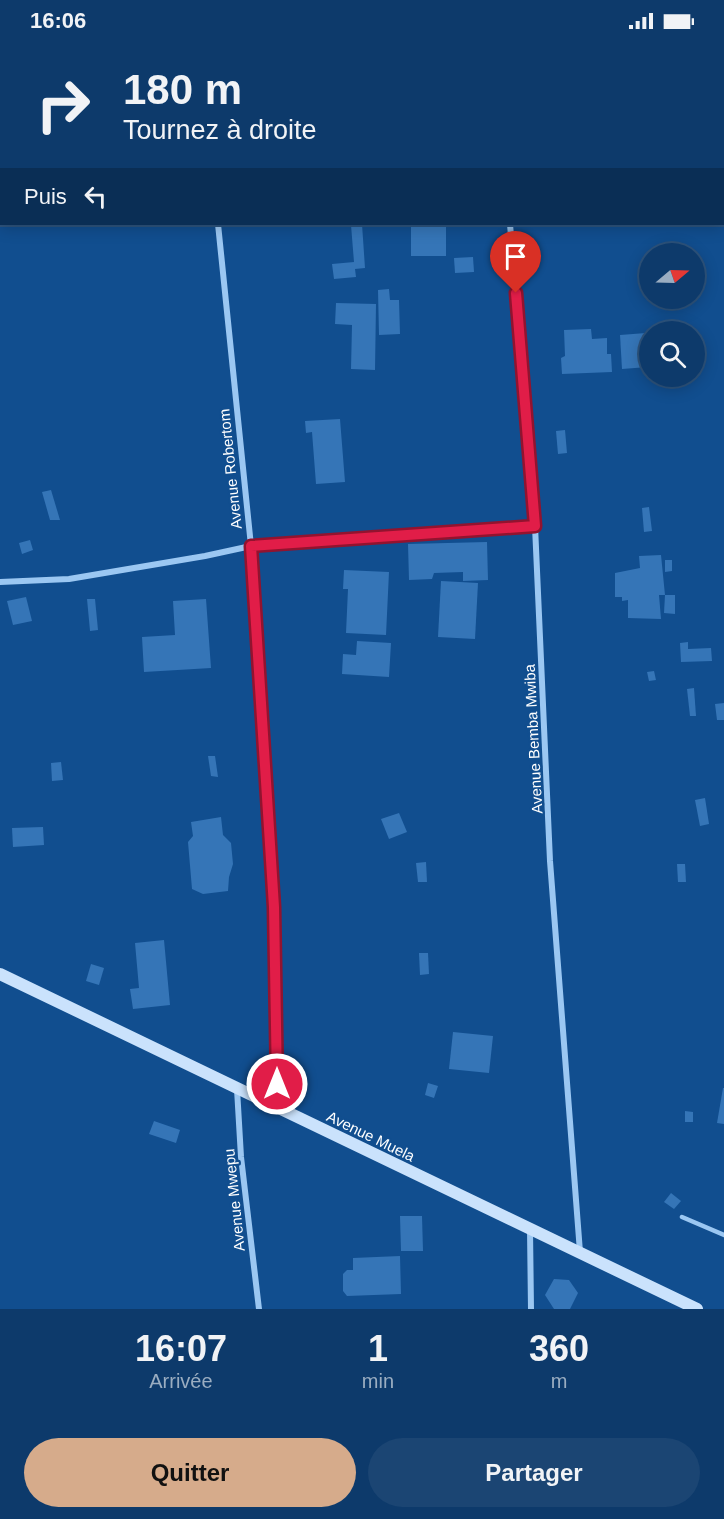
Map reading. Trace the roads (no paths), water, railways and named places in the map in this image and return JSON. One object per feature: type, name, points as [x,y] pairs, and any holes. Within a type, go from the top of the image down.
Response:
[{"type":"street","name":"Avenue Robertom","points":[[218,225],[251,546],[274,907],[277,1108]]},
{"type":"street","name":"Avenue Bemba Mwiba","points":[[510,225],[535,526],[550,861],[580,1253]]},
{"type":"street","points":[[0,582],[69,579],[251,546],[535,526]]},
{"type":"street","name":"Avenue Muela","points":[[0,974],[697,1309]]},
{"type":"street","name":"Avenue Mwepu","points":[[237,1088],[242,1168],[259,1309]]},
{"type":"street","points":[[530,1229],[531,1309]]},
{"type":"lane","points":[[682,1217],[724,1235]]}]
